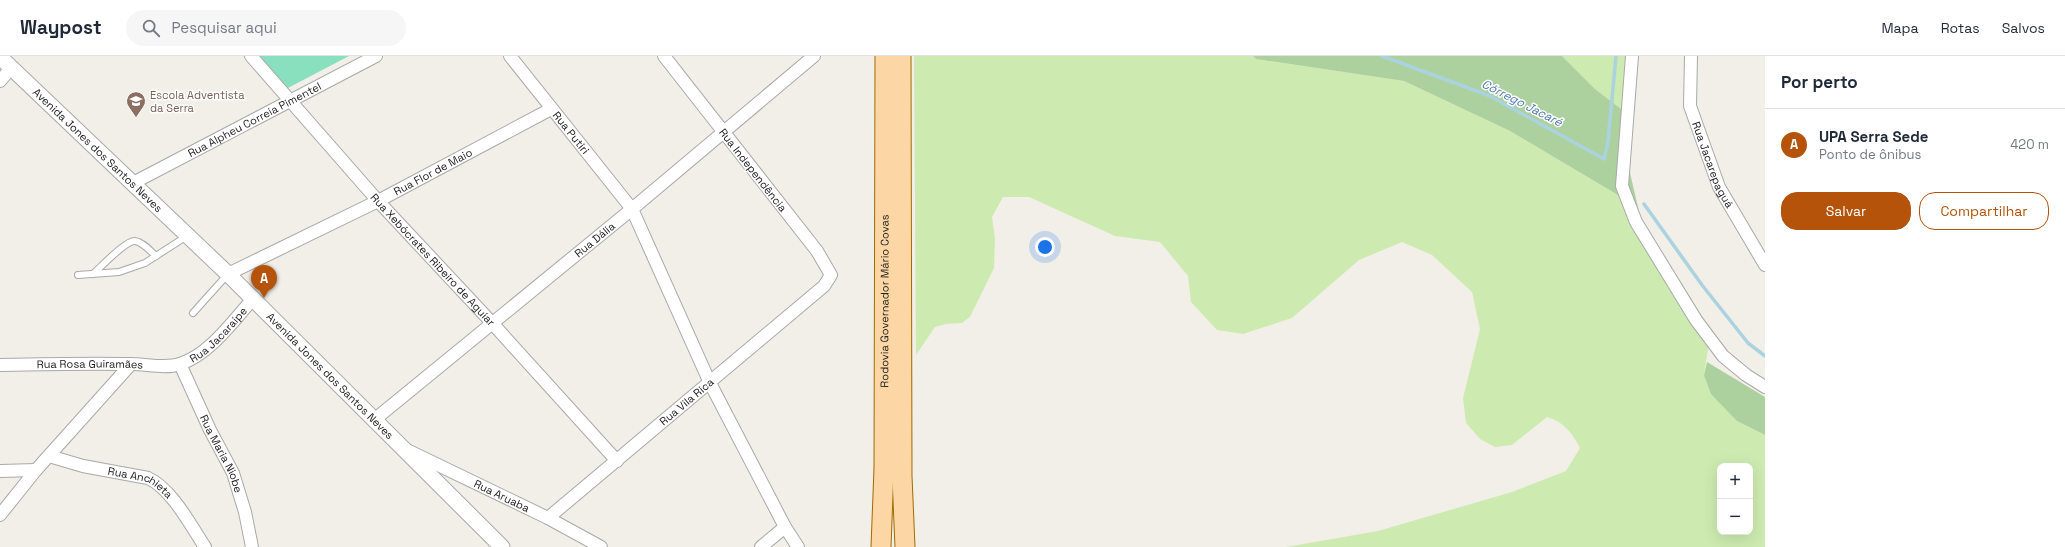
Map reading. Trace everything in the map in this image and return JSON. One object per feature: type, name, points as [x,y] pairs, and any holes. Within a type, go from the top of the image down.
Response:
[{"type":"main road","name":"Rodovia Governador Mário Covas","points":[[881,547],[884,468],[885,56]]},
{"type":"main road","name":"Rodovia Governador Mário Covas","points":[[901,56],[902,476],[905,547]]},
{"type":"street","name":"Rua Xebócrates Ribeiro de Aguiar","points":[[251,56],[378,201],[493,324],[617,461]]},
{"type":"street","name":"Rua Alpheu Correia Pimentel","points":[[133,183],[376,56]]},
{"type":"street","name":"Rua Putiri","points":[[510,56],[632,209],[710,383],[785,527],[798,547]]},
{"type":"street","name":"Rua Independência","points":[[664,56],[722,132],[817,251],[831,275],[824,286]]},
{"type":"street","name":"Rua Dália","points":[[374,420],[493,324],[814,56]]},
{"type":"street","points":[[1632,56],[1622,186],[1636,222],[1696,320],[1723,356],[1746,375],[1765,387]]},
{"type":"street","name":"Rua Jacarepaguá","points":[[1691,56],[1690,106],[1719,187],[1765,265]]},
{"type":"street","name":"Avenida Jones dos Santos Neves","points":[[0,57],[9,62],[228,274],[252,300],[502,547]]},
{"type":"street","points":[[0,81],[9,62]]},
{"type":"street","name":"Rua Flor de Maio","points":[[228,274],[378,201],[551,109]]},
{"type":"street","name":"Rua Vila Rica","points":[[548,518],[824,286]]},
{"type":"street","name":"Rua Jacaraípe","points":[[180,364],[203,352],[252,300]]},
{"type":"street","points":[[0,515],[36,470],[131,364]]},
{"type":"street","name":"Rua Rosa Guiramães","points":[[0,365],[131,364],[169,366],[180,364]]},
{"type":"street","name":"Rua Maria Niobe","points":[[180,364],[210,430],[233,473],[245,512],[252,547]]},
{"type":"street","name":"Rua Aruaba","points":[[400,447],[548,518],[601,547]]},
{"type":"street","name":"Rua Anchieta","points":[[49,456],[83,466],[148,478],[158,483],[167,492],[205,547]]},
{"type":"street","points":[[0,471],[36,470]]},
{"type":"street","points":[[761,547],[785,527]]},
{"type":"lane","points":[[78,275],[119,272],[145,264],[188,236]]},
{"type":"lane","points":[[93,274],[127,243],[135,241],[142,244],[156,256]]},
{"type":"lane","points":[[193,313],[228,274]]},
{"type":"green space","points":[[259,56],[349,56],[286,89]]},
{"type":"green space","points":[[914,56],[1253,56],[1256,59],[1404,81],[1510,131],[1638,207],[1642,224],[1711,330],[1704,375],[1737,421],[1765,435],[1765,547],[1286,547],[1378,531],[1512,492],[1566,471],[1580,448],[1563,425],[1547,417],[1512,445],[1495,447],[1480,439],[1466,423],[1463,398],[1480,329],[1472,292],[1432,255],[1402,242],[1359,260],[1292,318],[1243,334],[1217,330],[1191,302],[1188,276],[1160,242],[1115,236],[1029,197],[1003,197],[992,217],[995,239],[994,268],[970,317],[962,323],[946,324],[935,327],[916,355]]},
{"type":"green space","points":[[1253,56],[1562,56],[1595,89],[1629,115],[1630,173],[1638,207],[1510,131],[1404,81],[1256,59]]},
{"type":"green space","points":[[1562,56],[1631,56],[1629,115],[1595,89]]},
{"type":"green space","points":[[1707,362],[1765,397],[1765,435],[1737,421],[1711,394],[1704,375]]},
{"type":"waterway","name":"Córrego Jacaré","points":[[1382,56],[1490,96],[1604,159],[1608,142],[1616,56]]},
{"type":"waterway","name":"Córrego Jacaré","points":[[1644,204],[1702,285],[1748,343],[1765,356]]},
{"type":"place","name":"Escola Adventista da Serra","points":[[136,118]]},
{"type":"place","name":"UPA Serra Sede","points":[[264,298]]}]
